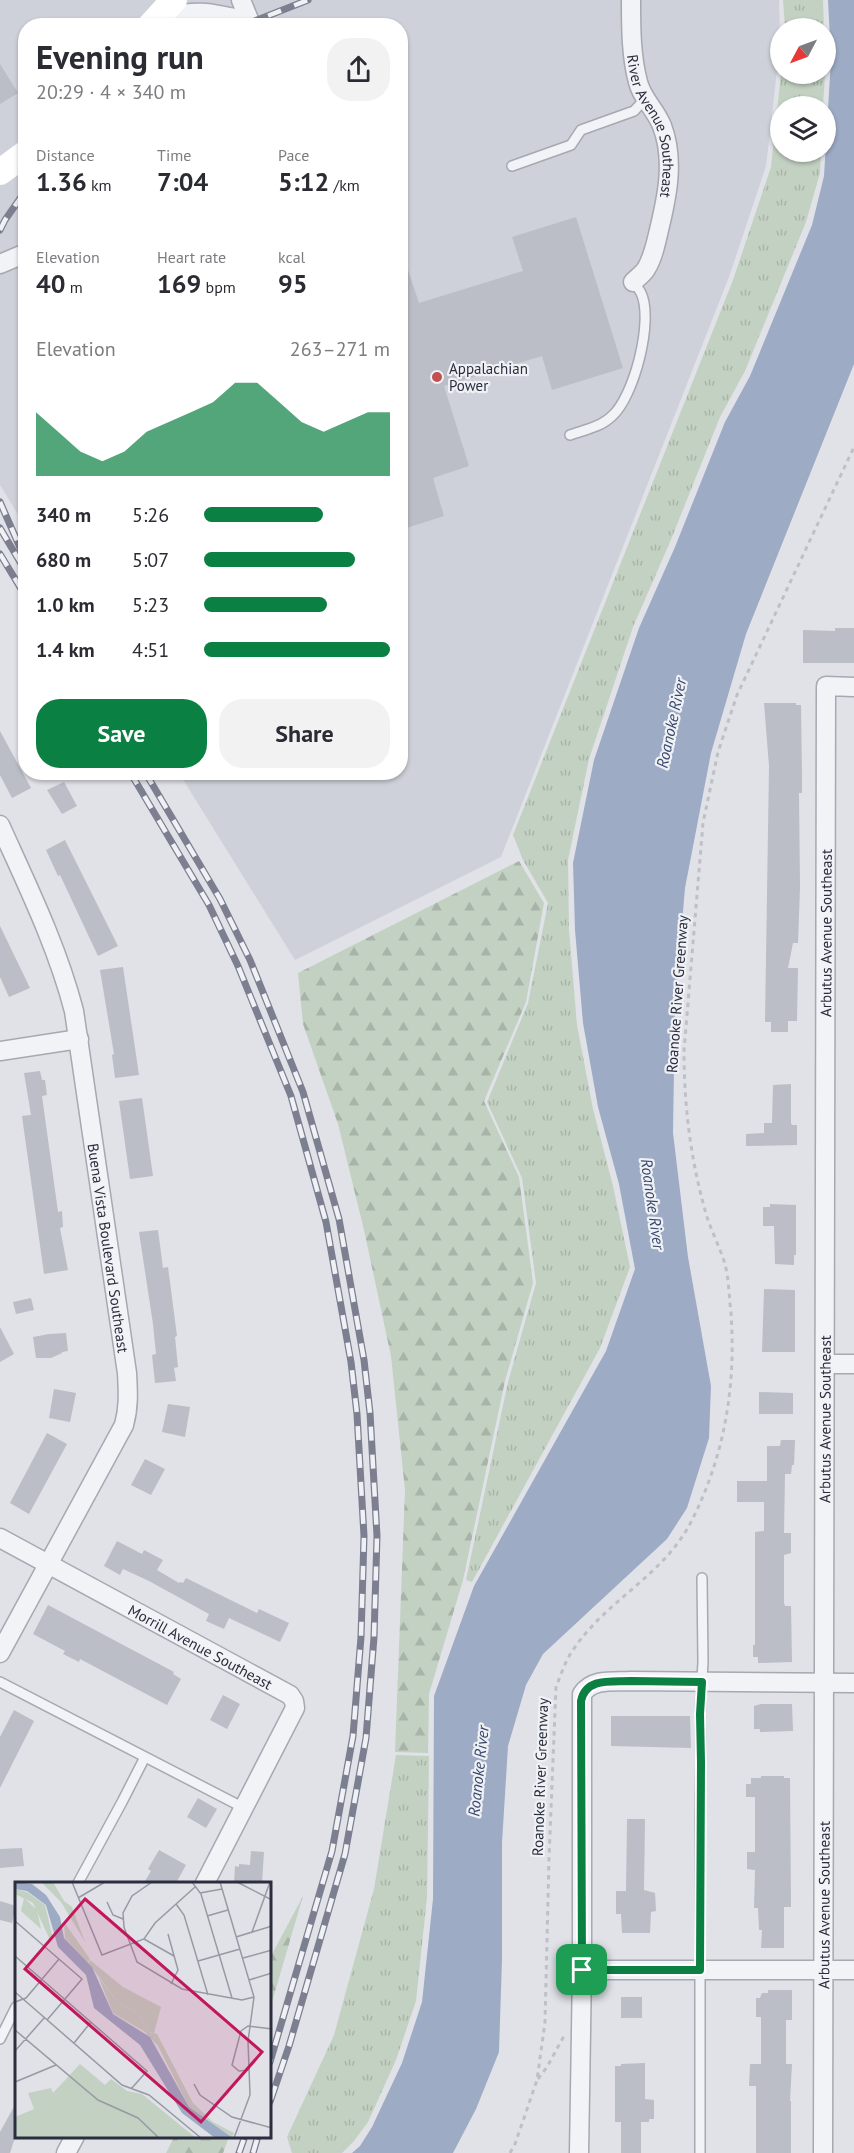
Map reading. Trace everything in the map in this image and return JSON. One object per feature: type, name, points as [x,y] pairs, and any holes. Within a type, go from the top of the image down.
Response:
[{"type":"street","points":[[157,18],[174,0]]},
{"type":"street","points":[[227,0],[246,18]]},
{"type":"street","points":[[241,0],[249,18]]},
{"type":"street","name":"River Avenue Southeast","points":[[632,0],[633,57],[638,84],[663,127],[669,170],[667,195],[653,253],[645,271],[633,282]]},
{"type":"street","points":[[168,18],[180,14],[203,12],[228,18]]},
{"type":"street","points":[[0,172],[18,159]]},
{"type":"street","points":[[0,264],[18,256]]},
{"type":"street","name":"Arbutus Avenue Southeast","points":[[823,2153],[826,687],[854,687]]},
{"type":"street","name":"Buena Vista Boulevard Southeast","points":[[0,825],[50,936],[74,1011],[127,1373],[128,1409],[124,1425],[0,1653]]},
{"type":"street","points":[[0,1051],[79,1039]]},
{"type":"street","points":[[825,1365],[854,1364]]},
{"type":"street","name":"Morrill Avenue Southeast","points":[[0,1538],[290,1695],[294,1701],[295,1708],[207,1882]]},
{"type":"street","points":[[579,2153],[582,1970],[582,1694],[595,1682],[854,1683]]},
{"type":"street","points":[[582,1970],[854,1970]]},
{"type":"street","points":[[66,2153],[74,2138]]},
{"type":"lane","points":[[512,166],[571,146],[581,130],[634,111],[645,99]]},
{"type":"lane","points":[[570,435],[600,425],[613,416],[627,398],[638,371],[645,320],[645,304],[641,292],[633,282]]},
{"type":"lane","points":[[700,2153],[702,1578]]},
{"type":"lane","points":[[0,1682],[244,1808]]},
{"type":"lane","points":[[79,1882],[145,1757]]},
{"type":"lane","points":[[0,2039],[15,2009]]},
{"type":"path","name":"Roanoke River Greenway","points":[[510,2153],[537,2080],[545,2022],[556,1688],[573,1649],[599,1620],[667,1558],[681,1540],[706,1491],[721,1447],[727,1419],[732,1359],[729,1288],[725,1264],[697,1177],[684,1089],[684,1051],[703,823],[718,752],[737,695],[854,447]]},
{"type":"path","points":[[537,2080],[565,2034],[581,2019]]},
{"type":"shaded area","points":[[0,0],[779,0],[779,18],[770,18],[770,84],[775,84],[774,96],[770,96],[770,131],[766,166],[729,277],[501,857],[295,960],[183,780],[408,780],[408,18],[18,18],[18,515],[0,485]]},
{"type":"green space","points":[[783,0],[823,0],[824,18],[784,18]]},
{"type":"green space","points":[[780,84],[824,84],[824,96],[779,96]]},
{"type":"green space","points":[[772,162],[821,162],[820,173],[806,222],[745,371],[720,417],[633,627],[589,759],[568,860],[569,930],[577,1025],[593,1109],[613,1186],[630,1267],[600,1348],[472,1582],[466,1580],[508,1382],[536,1283],[522,1178],[487,1102],[528,1003],[548,903],[523,860],[513,835],[733,280]]},
{"type":"green space","points":[[519,861],[544,903],[526,1002],[484,1101],[519,1177],[533,1283],[505,1381],[463,1580],[429,1694],[428,1753],[395,1752],[405,1490],[391,1356],[338,1124],[303,1024],[298,973]]},
{"type":"green space","points":[[396,1755],[429,1756],[427,1897],[416,2001],[396,2060],[368,2122],[354,2141],[342,2153],[292,2153],[287,2137],[334,2035],[374,1889]]},
{"type":"green space","points":[[303,1896],[272,2002],[272,1954]]},
{"type":"green space","points":[[174,2138],[229,2138],[223,2153],[166,2153]]},
{"type":"water","name":"Roanoke River","points":[[828,0],[854,0],[854,364],[746,634],[711,753],[685,888],[675,1004],[673,1133],[688,1257],[711,1386],[709,1438],[687,1508],[667,1539],[543,1654],[526,1685],[508,1746],[502,1843],[499,2052],[476,2109],[453,2153],[352,2153],[360,2146],[372,2127],[402,2063],[422,2002],[433,1899],[434,1696],[474,1586],[606,1351],[635,1269],[619,1184],[598,1107],[583,1023],[575,930],[573,863],[594,760],[639,628],[675,547],[725,422],[750,376],[812,225],[824,176],[825,162],[836,162],[836,96],[829,96],[830,84],[836,84],[836,18],[829,18]]},
{"type":"building","points":[[0,64],[18,93],[0,104]]},
{"type":"building","name":"Appalachian Power","points":[[576,217],[623,368],[552,390],[542,356],[444,386],[469,466],[433,478],[444,516],[408,527],[408,270],[419,303],[523,271],[512,237]]},
{"type":"building","points":[[835,628],[854,628],[854,663],[803,663],[803,630],[835,631]]},
{"type":"building","points":[[764,703],[801,705],[802,793],[799,793],[798,943],[793,943],[788,968],[798,968],[797,1021],[788,1021],[788,1032],[771,1032],[771,1022],[765,1022],[769,766]]},
{"type":"building","points":[[0,731],[18,764],[18,780],[27,780],[31,788],[12,798],[0,775]]},
{"type":"building","points":[[64,782],[77,806],[62,814],[47,790]]},
{"type":"building","points":[[65,840],[118,946],[98,956],[46,850]]},
{"type":"building","points":[[0,926],[30,988],[9,997],[0,977]]},
{"type":"building","points":[[123,967],[139,1075],[115,1078],[112,1055],[114,1054],[100,970]]},
{"type":"building","points":[[40,1071],[42,1080],[45,1080],[47,1095],[42,1096],[58,1212],[62,1211],[63,1227],[60,1228],[68,1270],[44,1274],[22,1116],[31,1115],[24,1073]]},
{"type":"building","points":[[791,1084],[791,1123],[797,1125],[797,1145],[746,1146],[746,1134],[764,1133],[764,1123],[772,1123],[773,1085]]},
{"type":"building","points":[[142,1098],[153,1176],[130,1179],[119,1101]]},
{"type":"building","points":[[770,1204],[796,1205],[794,1265],[775,1264],[774,1226],[763,1226],[763,1207],[770,1207]]},
{"type":"building","points":[[158,1230],[163,1268],[168,1267],[177,1336],[175,1337],[178,1367],[174,1368],[176,1381],[155,1383],[152,1355],[156,1354],[153,1324],[139,1232]]},
{"type":"building","points":[[764,1289],[795,1290],[795,1352],[762,1352]]},
{"type":"building","points":[[31,1298],[34,1310],[16,1314],[13,1302]]},
{"type":"building","points":[[0,1327],[14,1354],[0,1362]]},
{"type":"building","points":[[66,1333],[68,1351],[51,1358],[36,1358],[33,1337]]},
{"type":"building","points":[[54,1389],[76,1393],[70,1422],[49,1418]]},
{"type":"building","points":[[759,1392],[793,1393],[793,1414],[759,1414]]},
{"type":"building","points":[[168,1404],[190,1407],[185,1437],[162,1432]]},
{"type":"building","points":[[47,1433],[67,1444],[29,1514],[10,1503]]},
{"type":"building","points":[[781,1440],[795,1440],[794,1465],[792,1465],[791,1474],[785,1474],[784,1533],[791,1533],[791,1553],[784,1555],[784,1603],[785,1606],[791,1606],[792,1662],[758,1663],[758,1657],[753,1657],[753,1645],[755,1645],[755,1532],[764,1531],[764,1502],[737,1502],[737,1481],[767,1481],[767,1446],[780,1446]]},
{"type":"building","points":[[145,1459],[165,1469],[151,1495],[131,1485]]},
{"type":"building","points":[[117,1541],[142,1554],[144,1550],[163,1560],[157,1570],[179,1583],[183,1583],[186,1578],[257,1613],[259,1609],[289,1623],[280,1642],[229,1618],[224,1629],[206,1621],[209,1614],[149,1581],[123,1569],[120,1575],[104,1566]]},
{"type":"building","points":[[48,1605],[174,1672],[173,1674],[181,1679],[167,1705],[80,1659],[79,1662],[63,1654],[65,1651],[33,1634]]},
{"type":"building","points":[[223,1695],[240,1704],[227,1729],[210,1720]]},
{"type":"building","points":[[792,1704],[793,1731],[760,1732],[760,1729],[754,1729],[754,1706]]},
{"type":"building","points":[[14,1710],[34,1721],[0,1788],[0,1737]]},
{"type":"building","points":[[611,1716],[690,1716],[691,1748],[611,1746]]},
{"type":"building","points":[[761,1776],[790,1778],[791,1907],[784,1907],[784,1948],[761,1948],[762,1930],[759,1930],[758,1908],[754,1908],[755,1870],[747,1869],[747,1852],[755,1852],[755,1797],[746,1797],[746,1784],[751,1784],[751,1778],[761,1778]]},
{"type":"building","points":[[198,1798],[217,1809],[206,1828],[187,1817]]},
{"type":"building","points":[[627,1819],[645,1819],[644,1890],[655,1893],[656,1911],[651,1912],[650,1933],[622,1933],[621,1914],[616,1914],[616,1891],[626,1891]]},
{"type":"building","points":[[22,1848],[24,1866],[0,1868],[0,1849]]},
{"type":"building","points":[[159,1850],[186,1865],[177,1882],[145,1882],[151,1871],[148,1869]]},
{"type":"building","points":[[251,1851],[264,1852],[262,1882],[234,1882],[235,1866],[250,1865]]},
{"type":"building","points":[[0,1901],[15,1906],[12,1923],[0,1920]]},
{"type":"building","points":[[768,1990],[792,1990],[792,2020],[786,2020],[786,2064],[792,2064],[791,2153],[756,2153],[756,2086],[749,2086],[750,2064],[761,2064],[761,2017],[756,2017],[756,1998],[760,1998],[762,1993],[768,1993]]},
{"type":"building","points":[[621,1997],[642,1997],[642,2018],[621,2018]]},
{"type":"building","points":[[645,2063],[645,2099],[654,2100],[654,2119],[641,2122],[641,2153],[621,2153],[621,2122],[615,2122],[615,2066]]},
{"type":"building","points":[[15,2105],[15,2137],[10,2153],[0,2153],[0,2132]]},
{"type":"railway","points":[[262,18],[308,0]]},
{"type":"railway","points":[[0,230],[18,201]]},
{"type":"railway","points":[[0,502],[18,543]]},
{"type":"railway","points":[[0,528],[18,558]]},
{"type":"railway","points":[[0,554],[18,584]]},
{"type":"railway","points":[[135,780],[209,905],[238,966],[291,1096],[326,1222],[351,1362],[357,1414],[364,1536],[361,1637],[353,1736],[332,1851],[272,2055]]},
{"type":"railway","points":[[150,780],[220,899],[250,960],[303,1092],[339,1219],[364,1360],[370,1413],[377,1536],[374,1637],[366,1738],[345,1854],[289,2046],[272,2096]]},
{"type":"railway","points":[[239,2153],[244,2138]]},
{"type":"railway","points":[[253,2153],[257,2138]]},
{"type":"place","name":"Appalachian Power","points":[[437,377]]},
{"type":"route","points":[[595,1682],[702,1682],[700,1970],[582,1970],[582,1694],[595,1682]]}]
